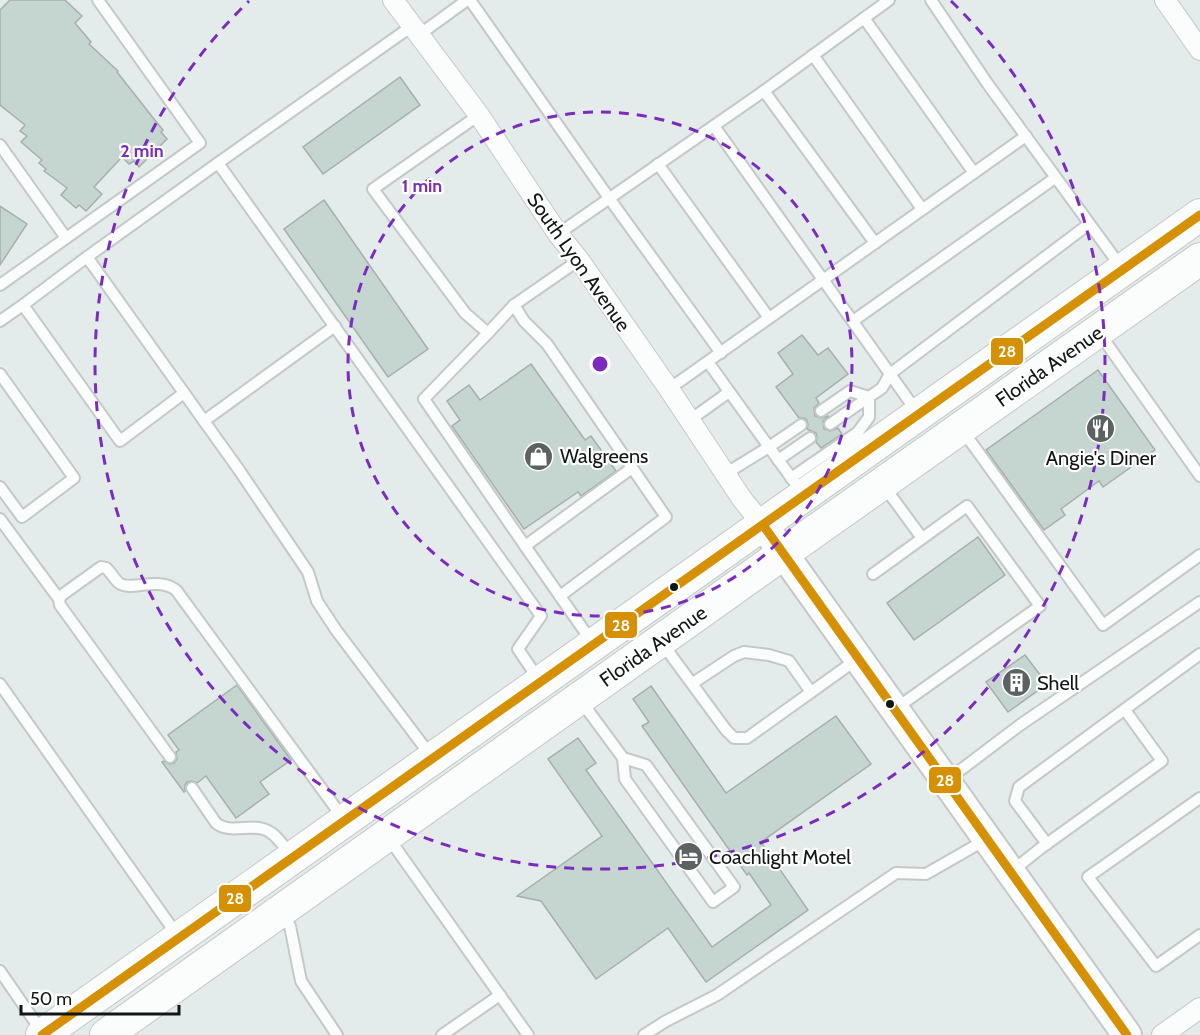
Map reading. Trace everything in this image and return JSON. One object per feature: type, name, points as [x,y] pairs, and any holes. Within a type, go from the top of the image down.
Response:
[{"type":"main road","name":"Florida Avenue","points":[[43,1035],[763,525],[798,487],[919,415],[1200,215]]},
{"type":"main road","name":"Florida Avenue","points":[[106,1035],[1200,259]]},
{"type":"main road","points":[[88,1035],[86,1032],[102,1015],[282,883],[344,821]]},
{"type":"street","name":"South Lyon Avenue","points":[[393,0],[479,115],[558,234],[579,260],[742,499],[763,525]]},
{"type":"street","points":[[1165,0],[1200,50]]},
{"type":"street","points":[[763,525],[1127,1035]]},
{"type":"street","points":[[1162,1035],[1200,1008]]},
{"type":"lane","points":[[0,285],[200,143],[98,0]]},
{"type":"lane","points":[[0,321],[218,163],[416,30],[469,0],[721,353]]},
{"type":"lane","points":[[558,234],[764,91],[889,0]]},
{"type":"lane","points":[[931,0],[987,83],[1123,270]]},
{"type":"lane","points":[[864,18],[974,173]]},
{"type":"lane","points":[[813,55],[922,209]]},
{"type":"lane","points":[[764,91],[874,243]]},
{"type":"lane","points":[[479,115],[373,189],[465,313],[488,333]]},
{"type":"lane","points":[[714,126],[919,415]]},
{"type":"lane","points":[[669,389],[1026,136]]},
{"type":"lane","points":[[0,145],[66,238]]},
{"type":"lane","points":[[218,163],[541,616],[518,649],[540,682]]},
{"type":"lane","points":[[658,164],[769,318]]},
{"type":"lane","points":[[853,321],[1055,178]]},
{"type":"lane","points":[[830,424],[882,388],[890,374],[1089,224]]},
{"type":"lane","points":[[87,257],[308,572],[317,601],[336,630],[433,758]]},
{"type":"lane","points":[[579,260],[514,305],[424,399],[594,645]]},
{"type":"lane","points":[[23,305],[120,441],[184,393]]},
{"type":"lane","points":[[514,305],[524,321],[547,344],[666,516],[560,596]]},
{"type":"lane","points":[[204,421],[335,326]]},
{"type":"lane","points":[[1099,331],[1200,476]]},
{"type":"lane","points":[[708,362],[798,487],[858,432],[868,417],[869,397]]},
{"type":"lane","points":[[0,374],[74,477],[22,517],[0,487]]},
{"type":"lane","points":[[821,411],[850,391],[869,397]]},
{"type":"lane","points":[[690,420],[729,392]]},
{"type":"lane","points":[[725,474],[801,425]]},
{"type":"lane","points":[[961,428],[1103,624],[1200,555]]},
{"type":"lane","points":[[778,460],[810,438]]},
{"type":"lane","points":[[525,546],[632,468]]},
{"type":"lane","points":[[882,483],[922,538]]},
{"type":"lane","points":[[873,574],[967,506],[1040,606],[895,710]]},
{"type":"lane","points":[[0,519],[59,599],[64,612],[170,757]]},
{"type":"lane","points":[[59,599],[101,567],[106,568],[119,583],[125,586],[169,585],[176,590],[344,821]]},
{"type":"lane","points":[[946,781],[1020,725],[1200,602]]},
{"type":"lane","points":[[660,641],[734,738],[747,738],[858,658]]},
{"type":"lane","points":[[693,683],[744,652],[769,655],[789,662],[811,692]]},
{"type":"lane","points":[[1047,844],[1016,801],[1019,787],[1200,654]]},
{"type":"lane","points":[[0,684],[179,938]]},
{"type":"lane","points":[[579,699],[623,758],[625,779],[712,902],[734,887],[646,765],[623,758]]},
{"type":"lane","points":[[1011,872],[1162,761],[1125,710]]},
{"type":"lane","points":[[192,788],[221,827],[269,831],[277,837],[292,858]]},
{"type":"lane","points":[[1200,798],[1088,877],[1156,966],[1200,935]]},
{"type":"lane","points":[[387,835],[528,1035]]},
{"type":"lane","points":[[644,1035],[666,1020],[717,995],[896,873],[926,873],[987,839]]},
{"type":"lane","points":[[279,912],[290,926],[301,981],[337,1035]]},
{"type":"lane","points":[[0,971],[43,1035]]},
{"type":"lane","points":[[442,1035],[500,995]]},
{"type":"building","points":[[10,0],[65,0],[82,16],[75,23],[91,42],[89,44],[118,71],[163,130],[161,132],[167,139],[139,167],[134,161],[129,164],[122,157],[94,187],[102,194],[86,211],[79,205],[76,208],[61,195],[67,188],[44,171],[46,169],[39,163],[42,160],[21,142],[27,136],[20,131],[25,125],[0,105],[0,10]]},
{"type":"building","points":[[400,77],[420,105],[323,174],[303,147]]},
{"type":"building","points":[[324,200],[428,349],[388,377],[284,229]]},
{"type":"building","points":[[0,206],[27,224],[0,265]]},
{"type":"building","points":[[802,335],[818,355],[828,348],[848,374],[816,398],[819,403],[814,408],[815,416],[821,418],[829,416],[823,421],[824,429],[830,431],[838,428],[842,434],[821,448],[816,442],[816,433],[807,429],[807,420],[799,418],[776,387],[793,374],[778,353]]},
{"type":"building","name":"Walgreens","points":[[531,364],[585,440],[591,436],[616,471],[581,496],[578,492],[524,529],[452,426],[460,420],[447,401],[469,385],[480,400]]},
{"type":"building","points":[[1098,370],[1155,450],[1103,487],[1099,481],[1061,509],[1065,515],[1044,530],[986,450]]},
{"type":"building","points":[[978,537],[1005,575],[914,640],[887,603]]},
{"type":"building","name":"Shell","points":[[1025,655],[1047,684],[1008,712],[986,682]]},
{"type":"building","points":[[237,685],[291,760],[260,782],[269,794],[236,818],[206,776],[197,783],[187,782],[184,792],[162,762],[174,763],[177,759],[176,752],[179,750],[168,735]]},
{"type":"building","points":[[651,686],[726,793],[836,716],[871,764],[761,842],[808,910],[706,982],[668,928],[596,979],[541,901],[517,896],[602,836],[548,759],[578,738],[596,763],[586,770],[712,947],[771,905],[749,873],[747,875],[642,726],[649,722],[633,699]]},
{"type":"transit line","name":"28","points":[[42,1035],[1200,215]]},
{"type":"transit line","name":"28","points":[[763,525],[1127,1035]]},
{"type":"place","name":"Angie's Diner","points":[[1101,428]]},
{"type":"place","name":"Walgreens","points":[[539,456]]},
{"type":"place","name":"Shell","points":[[1016,683]]},
{"type":"place","name":"Coachlight Motel","points":[[688,857]]}]
